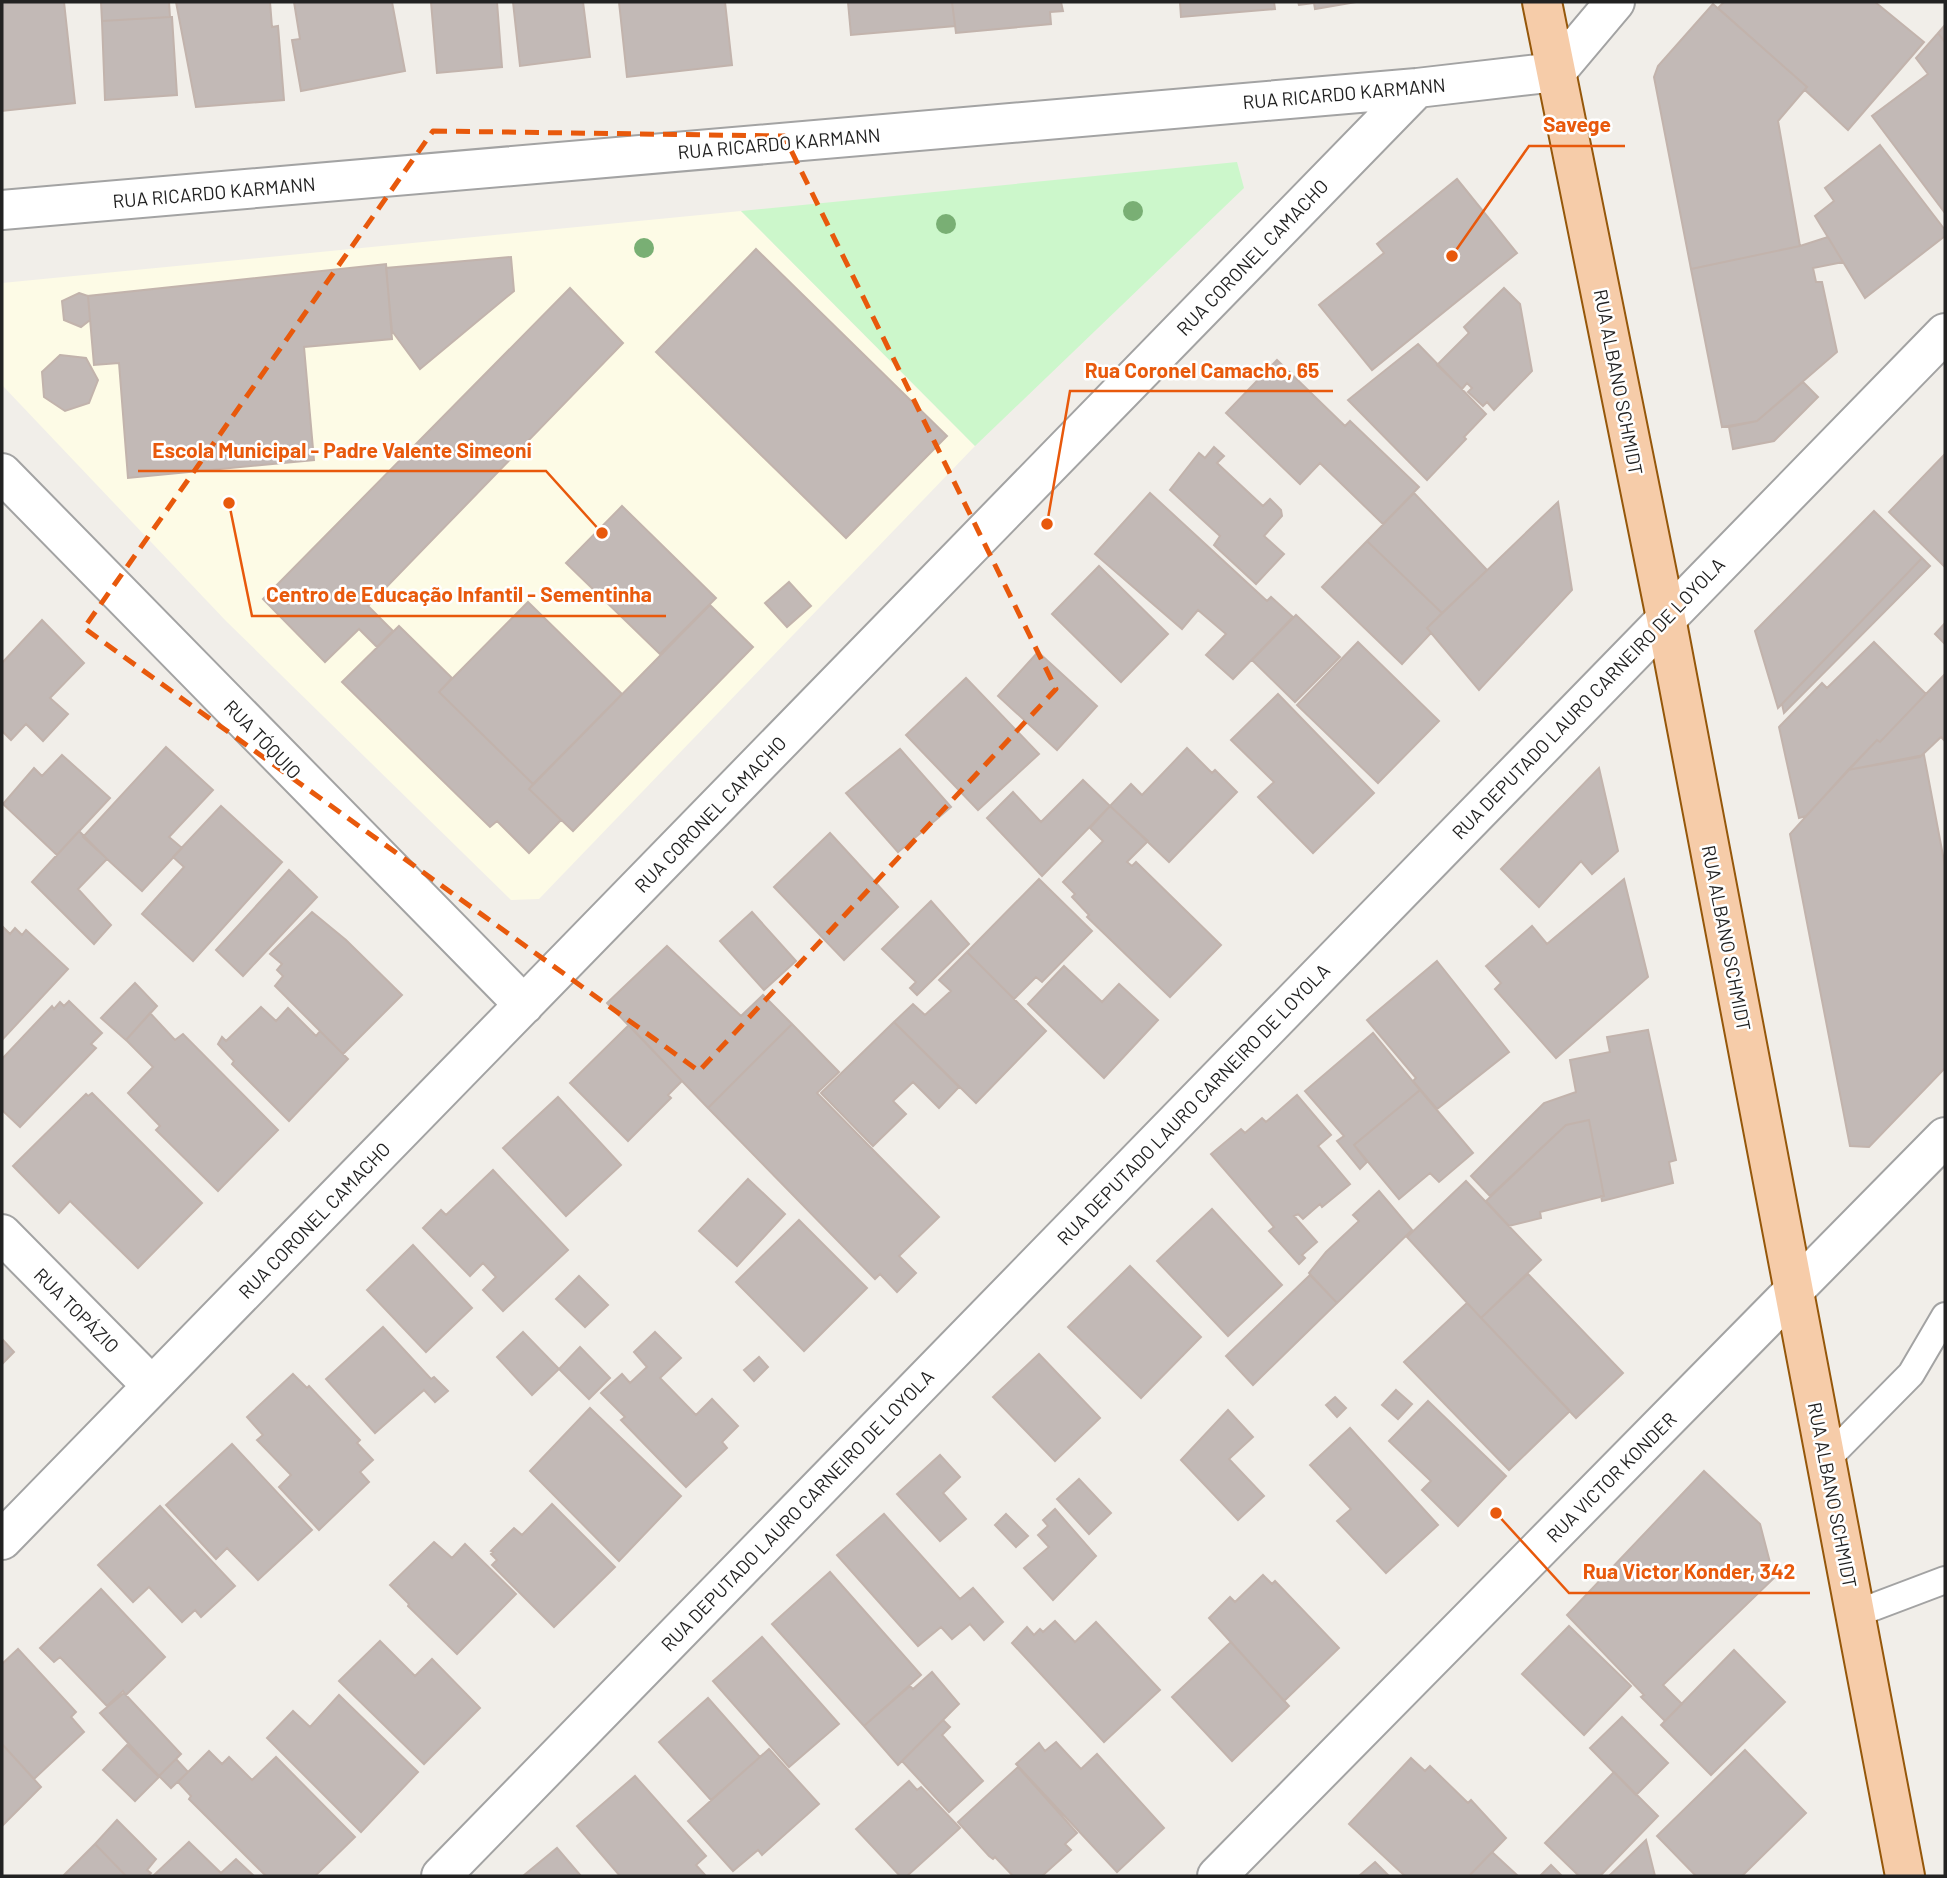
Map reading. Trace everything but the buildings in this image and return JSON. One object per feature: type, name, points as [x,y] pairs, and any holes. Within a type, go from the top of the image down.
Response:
[{"type":"main road","name":"RUA ALBANO SCHMIDT","points":[[1542,2],[1666,618],[1905,1876]]},
{"type":"street","points":[[1556,72],[1615,2]]},
{"type":"street","name":"RUA RICARDO KARMANN","points":[[2,210],[1417,88],[1556,72]]},
{"type":"street","name":"RUA CORONEL CAMACHO","points":[[2,1540],[1417,88]]},
{"type":"street","name":"RUA DEPUTADO LAURO CARNEIRO DE LOYOLA","points":[[441,1876],[1945,333]]},
{"type":"street","name":"RUA TÓQUIO","points":[[2,472],[524,1005]]},
{"type":"street","name":"RUA VICTOR KONDER","points":[[1217,1876],[1945,1137]]},
{"type":"street","name":"RUA TOPÁZIO","points":[[2,1234],[152,1386]]},
{"type":"lane","points":[[1826,1460],[1911,1374],[1945,1317]]},
{"type":"lane","points":[[1855,1614],[1945,1580]]},
{"type":"highlighted area","points":[[433,131],[784,136],[1056,689],[699,1071],[84,628]]},
{"type":"shaded area","points":[[741,211],[975,446],[539,899],[511,900],[226,621],[2,385],[2,283]]},
{"type":"green space","points":[[1237,162],[1244,188],[975,446],[741,211]]},
{"type":"place","name":"Savege","points":[[1452,256]]},
{"type":"place","name":"Centro de Educação Infantil - Sementinha","points":[[229,503]]},
{"type":"place","name":"Rua Coronel Camacho, 65","points":[[1047,524]]},
{"type":"place","name":"Escola Municipal - Padre Valente Simeoni","points":[[602,533]]},
{"type":"place","name":"Rua Victor Konder, 342","points":[[1496,1513]]}]
